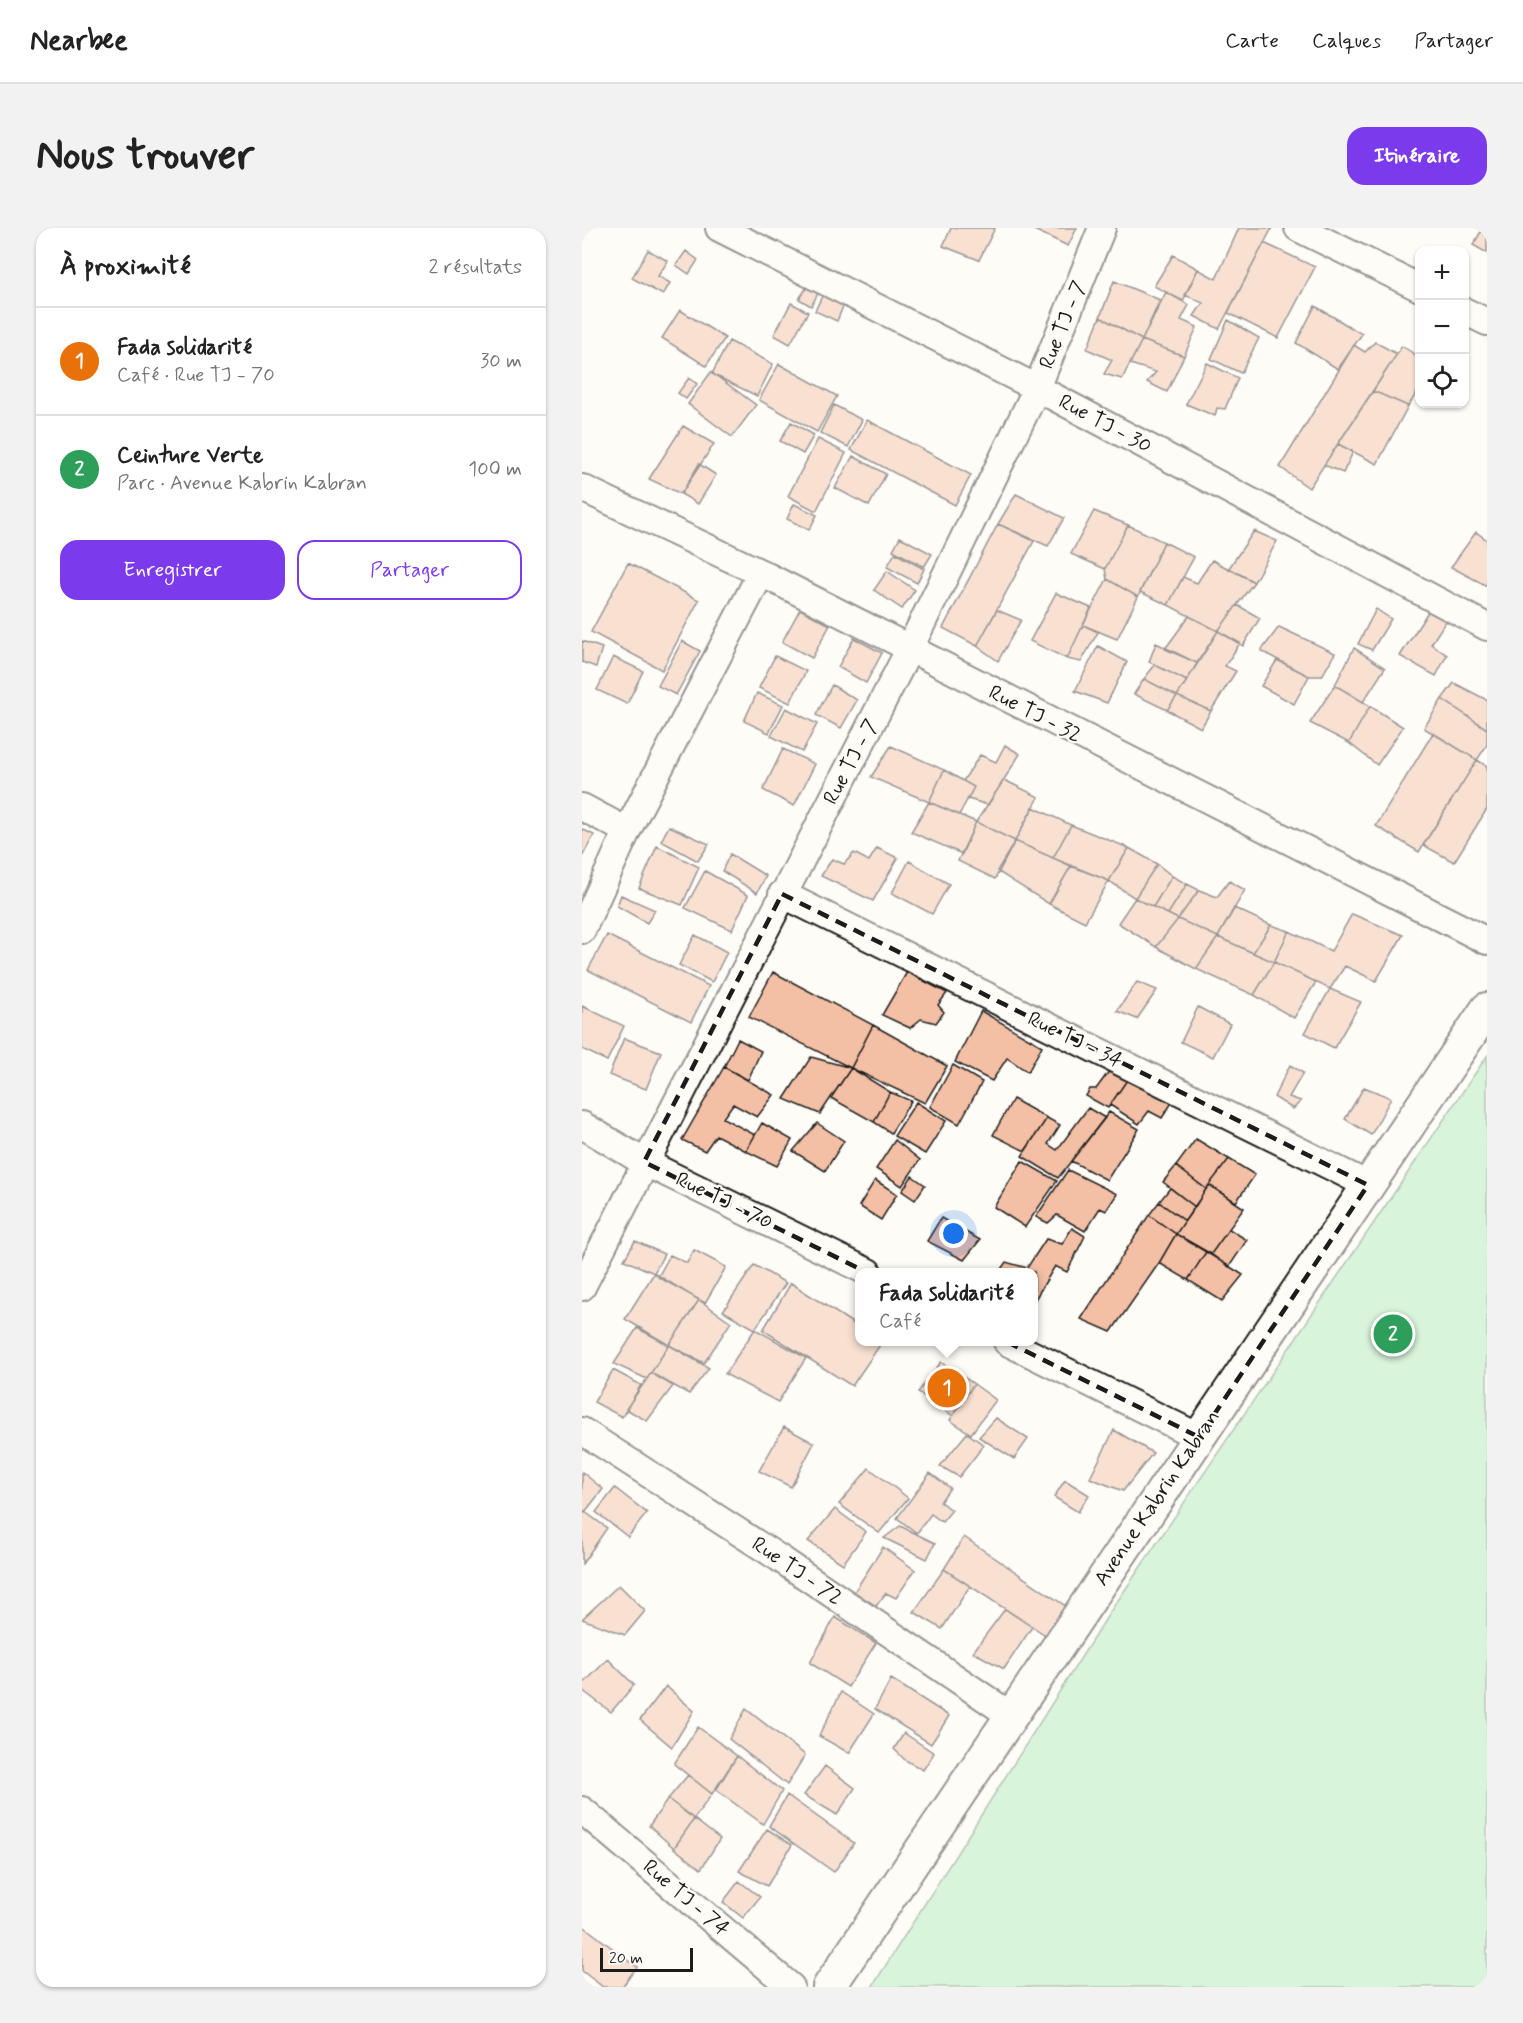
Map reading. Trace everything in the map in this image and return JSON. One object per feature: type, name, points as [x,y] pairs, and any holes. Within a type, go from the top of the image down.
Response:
[{"type":"street","name":"Rue TJ - 30","points":[[719,228],[1037,388],[1487,627]]},
{"type":"street","name":"Rue TJ - 7","points":[[582,1287],[644,1162],[909,650],[1037,388],[1102,228]]},
{"type":"street","points":[[1298,228],[1415,286]]},
{"type":"street","points":[[1469,313],[1487,322]]},
{"type":"street","name":"Rue TJ - 32","points":[[582,488],[761,573],[1487,941]]},
{"type":"street","points":[[582,930],[627,831],[761,573]]},
{"type":"street","points":[[582,807],[627,831]]},
{"type":"street","name":"Rue TJ - 34","points":[[782,894],[1368,1185]]},
{"type":"street","name":"Avenue Kabrin Kabran","points":[[829,1987],[1487,1009]]},
{"type":"street","name":"Rue TJ - 70","points":[[582,1125],[644,1162],[860,1268]]},
{"type":"street","points":[[1017,1346],[1199,1437]]},
{"type":"street","name":"Rue TJ - 72","points":[[582,1431],[788,1565],[1010,1715]]},
{"type":"street","name":"Rue TJ - 74","points":[[582,1810],[791,1987]]},
{"type":"highlighted area","points":[[782,894],[1368,1185],[1199,1437],[644,1162]]},
{"type":"green space","points":[[1487,1056],[1487,1987],[872,1987],[1110,1612]]},
{"type":"building","points":[[951,228],[995,228],[979,260],[943,246]]},
{"type":"building","points":[[1030,228],[1077,228],[1068,246]]},
{"type":"building","points":[[1239,228],[1272,228],[1219,329],[1194,316],[1203,303],[1185,295],[1198,269],[1216,279]]},
{"type":"building","points":[[1483,228],[1487,228],[1487,253],[1473,245]]},
{"type":"building","points":[[1264,243],[1315,267],[1278,338],[1228,313]]},
{"type":"building","points":[[648,250],[668,261],[658,276],[670,283],[663,295],[632,278]]},
{"type":"building","points":[[686,251],[698,260],[689,274],[676,265]]},
{"type":"building","points":[[1173,255],[1198,269],[1183,301],[1154,286]]},
{"type":"building","points":[[1114,281],[1160,300],[1142,340],[1100,317]]},
{"type":"building","points":[[809,284],[820,290],[811,306],[799,299]]},
{"type":"building","points":[[1166,292],[1189,305],[1181,320],[1197,327],[1184,356],[1142,340]]},
{"type":"building","points":[[823,294],[844,304],[837,321],[815,311]]},
{"type":"building","points":[[791,303],[808,312],[790,344],[774,335]]},
{"type":"building","points":[[1315,306],[1362,334],[1338,369],[1296,343]]},
{"type":"building","points":[[680,310],[725,338],[706,366],[662,338]]},
{"type":"building","points":[[1100,317],[1142,340],[1122,379],[1104,374],[1112,360],[1087,349]]},
{"type":"building","points":[[1228,320],[1259,338],[1241,373],[1211,359]]},
{"type":"building","points":[[1142,340],[1184,356],[1167,392],[1147,382],[1156,372],[1130,364]]},
{"type":"building","points":[[729,341],[773,364],[757,396],[712,374]]},
{"type":"building","points":[[1375,342],[1397,354],[1309,488],[1280,467],[1354,345],[1365,352]]},
{"type":"building","points":[[1402,346],[1415,355],[1415,396],[1408,406],[1373,391]]},
{"type":"building","points":[[1207,363],[1238,378],[1225,409],[1217,408],[1215,416],[1186,404]]},
{"type":"building","points":[[779,364],[837,396],[817,432],[759,400]]},
{"type":"building","points":[[711,372],[756,405],[732,437],[688,404]]},
{"type":"building","points":[[689,378],[697,384],[686,399],[678,393]]},
{"type":"building","points":[[1373,391],[1408,406],[1377,464],[1338,444]]},
{"type":"building","points":[[834,405],[862,420],[848,447],[820,433]]},
{"type":"building","points":[[867,420],[971,475],[955,505],[851,450]]},
{"type":"building","points":[[791,422],[814,435],[803,454],[780,441]]},
{"type":"building","points":[[683,426],[714,444],[681,494],[649,479]]},
{"type":"building","points":[[818,439],[846,453],[816,511],[788,496]]},
{"type":"building","points":[[1338,444],[1353,452],[1343,473],[1324,465]]},
{"type":"building","points":[[853,456],[886,474],[869,506],[835,488]]},
{"type":"building","points":[[699,464],[716,475],[698,504],[681,494]]},
{"type":"building","points":[[1016,494],[1064,518],[1048,546],[998,524]]},
{"type":"building","points":[[794,504],[817,515],[809,530],[787,519]]},
{"type":"building","points":[[1094,511],[1128,525],[1105,569],[1071,554]]},
{"type":"building","points":[[998,524],[1034,541],[977,646],[943,628]]},
{"type":"building","points":[[1128,525],[1164,542],[1138,597],[1107,579],[1105,569]]},
{"type":"building","points":[[1254,531],[1277,541],[1254,582],[1229,568]]},
{"type":"building","points":[[1476,532],[1487,540],[1487,586],[1451,567]]},
{"type":"building","points":[[900,537],[932,554],[924,567],[893,550]]},
{"type":"building","points":[[1164,542],[1194,557],[1168,605],[1140,592]]},
{"type":"building","points":[[895,553],[924,569],[917,583],[887,567]]},
{"type":"building","points":[[1212,560],[1254,582],[1218,631],[1168,605],[1183,577],[1197,583]]},
{"type":"building","points":[[628,563],[699,600],[662,670],[591,632]]},
{"type":"building","points":[[887,571],[915,590],[902,609],[874,590]]},
{"type":"building","points":[[1107,579],[1138,597],[1117,639],[1083,625]]},
{"type":"building","points":[[1056,593],[1091,608],[1067,659],[1030,641]]},
{"type":"building","points":[[1237,605],[1260,618],[1243,646],[1218,631]]},
{"type":"building","points":[[1431,607],[1451,613],[1431,644],[1447,655],[1436,676],[1400,656]]},
{"type":"building","points":[[800,609],[830,625],[812,658],[782,642]]},
{"type":"building","points":[[1376,609],[1391,619],[1372,650],[1358,644]]},
{"type":"building","points":[[997,610],[1021,620],[998,661],[977,646]]},
{"type":"building","points":[[1189,616],[1218,631],[1197,663],[1165,649]]},
{"type":"building","points":[[1083,625],[1098,632],[1081,662],[1067,659]]},
{"type":"building","points":[[1279,627],[1335,653],[1322,676],[1309,676],[1261,651]]},
{"type":"building","points":[[1218,631],[1240,643],[1225,666],[1236,671],[1211,711],[1177,696]]},
{"type":"building","points":[[854,638],[882,653],[866,683],[838,667]]},
{"type":"building","points":[[582,641],[602,648],[596,667],[582,662]]},
{"type":"building","points":[[682,641],[700,651],[676,695],[658,686]]},
{"type":"building","points":[[1156,643],[1197,663],[1187,681],[1149,662]]},
{"type":"building","points":[[1098,646],[1127,662],[1107,703],[1075,691]]},
{"type":"building","points":[[1354,648],[1385,668],[1363,702],[1335,685]]},
{"type":"building","points":[[775,656],[806,671],[790,703],[759,688]]},
{"type":"building","points":[[613,657],[643,671],[627,704],[597,690]]},
{"type":"building","points":[[1277,660],[1309,676],[1294,704],[1261,686]]},
{"type":"building","points":[[1155,665],[1187,681],[1177,696],[1144,679]]},
{"type":"building","points":[[1144,679],[1177,696],[1167,710],[1134,694]]},
{"type":"building","points":[[1454,683],[1487,700],[1487,729],[1442,699]]},
{"type":"building","points":[[832,685],[857,700],[841,728],[816,715]]},
{"type":"building","points":[[1335,685],[1370,706],[1349,743],[1310,723]]},
{"type":"building","points":[[757,693],[783,705],[769,733],[744,721]]},
{"type":"building","points":[[1177,696],[1211,711],[1201,728],[1167,710]]},
{"type":"building","points":[[1442,699],[1487,729],[1487,745],[1477,760],[1424,728]]},
{"type":"building","points":[[1370,706],[1403,727],[1377,765],[1349,743]]},
{"type":"building","points":[[786,708],[817,724],[802,752],[771,736]]},
{"type":"building","points":[[1433,733],[1477,760],[1419,852],[1376,826]]},
{"type":"building","points":[[1005,745],[1020,754],[988,805],[968,799],[974,787],[963,781],[980,755],[996,762]]},
{"type":"building","points":[[891,746],[944,770],[929,802],[871,777]]},
{"type":"building","points":[[783,749],[815,764],[794,806],[763,790]]},
{"type":"building","points":[[1477,760],[1487,766],[1487,809],[1454,862],[1423,845]]},
{"type":"building","points":[[944,770],[974,787],[959,815],[929,802]]},
{"type":"building","points":[[1004,780],[1039,797],[1015,841],[976,822]]},
{"type":"building","points":[[929,802],[976,822],[962,854],[911,832]]},
{"type":"building","points":[[1033,807],[1071,825],[1053,858],[1015,841]]},
{"type":"building","points":[[976,822],[1015,841],[995,879],[958,861]]},
{"type":"building","points":[[1071,825],[1129,848],[1109,881],[1053,858]]},
{"type":"building","points":[[669,826],[709,844],[698,861],[661,841]]},
{"type":"building","points":[[582,829],[594,835],[582,857]]},
{"type":"building","points":[[1015,841],[1071,866],[1049,904],[997,871]]},
{"type":"building","points":[[657,846],[699,867],[682,905],[639,888]]},
{"type":"building","points":[[877,848],[898,858],[873,901],[821,876],[832,859],[844,864],[854,853],[869,861]]},
{"type":"building","points":[[1129,848],[1157,864],[1135,898],[1109,881]]},
{"type":"building","points":[[730,854],[766,876],[757,893],[722,871]]},
{"type":"building","points":[[909,861],[949,884],[932,914],[892,893]]},
{"type":"building","points":[[1157,864],[1172,876],[1153,907],[1135,898]]},
{"type":"building","points":[[1071,866],[1109,881],[1085,922],[1049,904]]},
{"type":"building","points":[[705,871],[748,895],[732,930],[685,908]]},
{"type":"building","points":[[1172,876],[1187,884],[1168,914],[1153,907]]},
{"type":"building","points":[[1229,881],[1245,890],[1218,937],[1178,919],[1199,890],[1217,897]]},
{"type":"building","points":[[1187,884],[1199,890],[1178,919],[1168,914]]},
{"type":"building","points":[[621,895],[655,910],[647,923],[617,906]]},
{"type":"building","points":[[1135,898],[1178,919],[1156,947],[1118,923]]},
{"type":"building","points":[[1234,908],[1271,925],[1253,953],[1218,937]]},
{"type":"building","points":[[1352,914],[1403,935],[1376,981],[1345,966],[1330,989],[1274,962],[1289,931],[1331,951]]},
{"type":"building","points":[[1178,919],[1218,937],[1196,969],[1156,947]]},
{"type":"building","points":[[1271,925],[1289,931],[1274,962],[1253,953]]},
{"type":"building","points":[[607,935],[709,986],[691,1022],[588,970]]},
{"type":"building","points":[[695,935],[727,952],[712,982],[679,965]]},
{"type":"building","points":[[1218,937],[1274,962],[1254,995],[1196,969]]},
{"type":"building","points":[[1274,962],[1316,982],[1294,1018],[1254,995]]},
{"type":"building","points":[[773,972],[873,1025],[851,1068],[749,1017]]},
{"type":"building","points":[[907,972],[947,993],[938,1005],[944,1012],[936,1023],[921,1019],[910,1028],[882,1015]]},
{"type":"building","points":[[1137,982],[1157,990],[1137,1019],[1117,1011]]},
{"type":"building","points":[[1330,989],[1361,1002],[1334,1048],[1305,1033]]},
{"type":"building","points":[[582,1006],[624,1026],[607,1061],[582,1049]]},
{"type":"building","points":[[1198,1007],[1230,1024],[1213,1057],[1181,1042]]},
{"type":"building","points":[[981,1011],[1042,1046],[1028,1072],[1007,1058],[992,1081],[955,1062]]},
{"type":"building","points":[[873,1025],[947,1066],[925,1103],[851,1068]]},
{"type":"building","points":[[624,1038],[661,1052],[646,1089],[609,1075]]},
{"type":"building","points":[[738,1039],[761,1051],[748,1080],[724,1067]]},
{"type":"building","points":[[811,1057],[851,1068],[820,1114],[784,1099]]},
{"type":"building","points":[[953,1065],[982,1082],[959,1124],[930,1107]]},
{"type":"building","points":[[1290,1065],[1303,1073],[1289,1097],[1301,1101],[1293,1109],[1274,1097]]},
{"type":"building","points":[[724,1067],[774,1095],[757,1117],[733,1104],[723,1118],[755,1135],[746,1151],[716,1135],[705,1151],[682,1140]]},
{"type":"building","points":[[851,1068],[890,1092],[874,1122],[831,1098]]},
{"type":"building","points":[[1110,1070],[1129,1077],[1108,1108],[1086,1096],[1090,1089],[1096,1089]]},
{"type":"building","points":[[1129,1077],[1173,1101],[1162,1118],[1149,1111],[1139,1124],[1110,1105]]},
{"type":"building","points":[[1364,1087],[1391,1098],[1371,1135],[1345,1119]]},
{"type":"building","points":[[890,1092],[911,1101],[891,1133],[874,1122]]},
{"type":"building","points":[[1013,1099],[1047,1118],[1025,1151],[993,1135]]},
{"type":"building","points":[[916,1102],[946,1121],[925,1154],[894,1136]]},
{"type":"building","points":[[1088,1108],[1105,1118],[1058,1178],[1022,1156],[1047,1118],[1060,1125],[1048,1144],[1057,1150]]},
{"type":"building","points":[[1109,1112],[1139,1129],[1107,1180],[1071,1161]]},
{"type":"building","points":[[762,1123],[792,1140],[777,1166],[746,1151]]},
{"type":"building","points":[[817,1123],[844,1141],[825,1171],[793,1151]]},
{"type":"building","points":[[1196,1139],[1229,1159],[1206,1189],[1176,1166]]},
{"type":"building","points":[[895,1140],[920,1160],[902,1186],[876,1169]]},
{"type":"building","points":[[1229,1159],[1255,1175],[1236,1202],[1209,1185]]},
{"type":"building","points":[[1022,1161],[1057,1181],[1025,1227],[994,1207]]},
{"type":"building","points":[[1176,1166],[1206,1189],[1195,1207],[1163,1182]]},
{"type":"building","points":[[1068,1170],[1117,1194],[1106,1211],[1100,1208],[1085,1231],[1057,1215],[1048,1223],[1036,1217]]},
{"type":"building","points":[[912,1176],[925,1185],[915,1200],[902,1191]]},
{"type":"building","points":[[875,1180],[897,1194],[881,1220],[859,1206]]},
{"type":"building","points":[[1209,1185],[1244,1208],[1211,1254],[1176,1234]]},
{"type":"building","points":[[1170,1188],[1195,1207],[1185,1221],[1159,1202]]},
{"type":"building","points":[[1159,1202],[1185,1221],[1176,1234],[1149,1215]]},
{"type":"building","points":[[1149,1215],[1176,1234],[1159,1263],[1111,1332],[1081,1319]]},
{"type":"building","points":[[941,1218],[980,1240],[964,1260],[927,1241]]},
{"type":"building","points":[[1072,1228],[1085,1236],[1067,1272],[1055,1266],[1038,1294],[1038,1268],[1027,1268],[1046,1239],[1062,1244]]},
{"type":"building","points":[[1229,1229],[1247,1240],[1229,1267],[1211,1254]]},
{"type":"building","points":[[1176,1234],[1206,1252],[1188,1280],[1159,1263]]},
{"type":"building","points":[[635,1241],[664,1254],[654,1273],[624,1260]]},
{"type":"building","points":[[694,1250],[726,1267],[705,1303],[658,1277],[670,1255],[687,1263]]},
{"type":"building","points":[[1206,1252],[1243,1275],[1222,1301],[1188,1280]]},
{"type":"building","points":[[1006,1262],[1027,1268],[1002,1268]]},
{"type":"building","points":[[754,1265],[786,1283],[755,1329],[723,1311]]},
{"type":"building","points":[[654,1273],[699,1300],[669,1345],[625,1319]]},
{"type":"building","points":[[791,1283],[855,1325],[855,1346],[879,1346],[852,1386],[763,1330]]},
{"type":"building","points":[[699,1300],[731,1322],[704,1363],[669,1345]]},
{"type":"building","points":[[637,1328],[669,1345],[647,1379],[614,1364]]},
{"type":"building","points":[[755,1329],[806,1358],[778,1402],[725,1374]]},
{"type":"building","points":[[669,1345],[709,1368],[689,1394],[651,1373]]},
{"type":"building","points":[[941,1362],[974,1384],[953,1416],[918,1392]]},
{"type":"building","points":[[613,1370],[641,1385],[622,1417],[594,1402]]},
{"type":"building","points":[[651,1373],[673,1386],[647,1421],[626,1409]]},
{"type":"building","points":[[974,1384],[996,1400],[971,1434],[950,1420]]},
{"type":"building","points":[[996,1418],[1028,1439],[1014,1459],[979,1437]]},
{"type":"building","points":[[784,1427],[814,1443],[791,1487],[759,1471]]},
{"type":"building","points":[[1114,1430],[1153,1453],[1123,1491],[1090,1478]]},
{"type":"building","points":[[967,1433],[984,1445],[959,1477],[940,1466]]},
{"type":"building","points":[[869,1468],[908,1498],[879,1533],[839,1504]]},
{"type":"building","points":[[582,1472],[603,1489],[585,1512],[582,1509]]},
{"type":"building","points":[[930,1473],[950,1488],[940,1502],[952,1510],[942,1522],[931,1514],[917,1533],[897,1518]]},
{"type":"building","points":[[1065,1480],[1089,1495],[1078,1512],[1054,1497]]},
{"type":"building","points":[[615,1488],[647,1513],[628,1537],[596,1512]]},
{"type":"building","points":[[835,1509],[866,1532],[843,1564],[808,1541]]},
{"type":"building","points":[[585,1512],[607,1528],[582,1564],[582,1515]]},
{"type":"building","points":[[900,1526],[935,1543],[927,1559],[884,1538]]},
{"type":"building","points":[[964,1537],[1067,1607],[1048,1637],[944,1569]]},
{"type":"building","points":[[883,1547],[915,1570],[896,1598],[886,1593],[876,1606],[854,1592]]},
{"type":"building","points":[[944,1569],[970,1586],[942,1629],[914,1612]]},
{"type":"building","points":[[619,1585],[645,1611],[625,1635],[582,1619]]},
{"type":"building","points":[[1005,1609],[1032,1627],[1004,1669],[973,1652]]},
{"type":"building","points":[[835,1617],[876,1643],[848,1687],[810,1663]]},
{"type":"building","points":[[608,1659],[634,1685],[611,1712],[582,1690],[582,1685]]},
{"type":"building","points":[[891,1679],[949,1716],[931,1744],[875,1709]]},
{"type":"building","points":[[666,1686],[694,1711],[672,1747],[640,1720]]},
{"type":"building","points":[[841,1692],[874,1714],[849,1753],[819,1736]]},
{"type":"building","points":[[746,1709],[805,1755],[787,1785],[729,1739]]},
{"type":"building","points":[[698,1727],[737,1756],[712,1794],[674,1764]]},
{"type":"building","points":[[904,1733],[934,1753],[923,1770],[905,1760],[894,1749]]},
{"type":"building","points":[[737,1756],[782,1791],[763,1824],[716,1790]]},
{"type":"building","points":[[825,1766],[855,1788],[837,1815],[804,1795]]},
{"type":"building","points":[[688,1775],[712,1794],[694,1819],[668,1799]]},
{"type":"building","points":[[787,1795],[854,1843],[834,1872],[769,1826]]},
{"type":"building","points":[[668,1799],[694,1819],[674,1848],[649,1826]]},
{"type":"building","points":[[694,1819],[720,1839],[701,1869],[674,1848]]},
{"type":"building","points":[[767,1829],[792,1845],[767,1886],[739,1871]]},
{"type":"building","points":[[739,1881],[760,1897],[743,1918],[723,1902]]},
{"type":"building","points":[[582,1925],[637,1967],[622,1987],[603,1987],[582,1971]]},
{"type":"place","name":"Ceinture Verte","points":[[1393,1334]]},
{"type":"place","name":"Fada solidarité","points":[[947,1388]]}]
